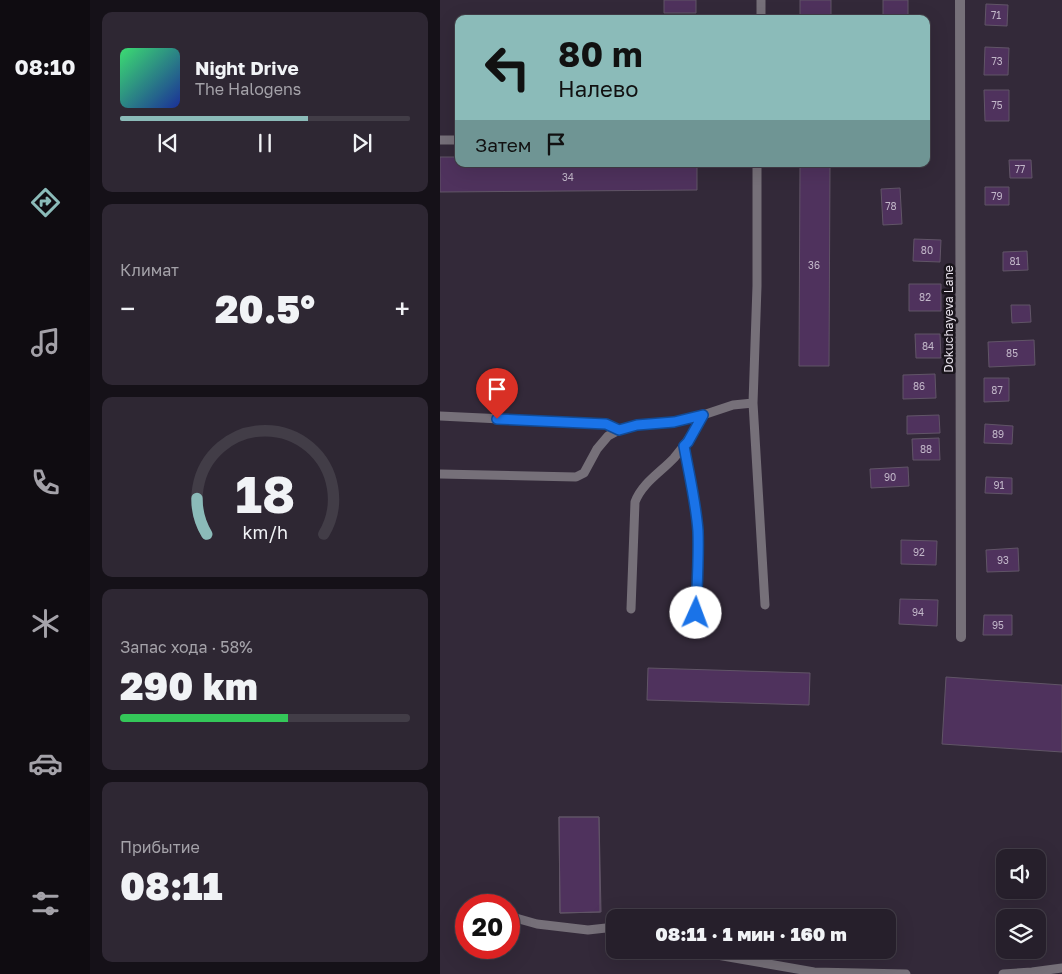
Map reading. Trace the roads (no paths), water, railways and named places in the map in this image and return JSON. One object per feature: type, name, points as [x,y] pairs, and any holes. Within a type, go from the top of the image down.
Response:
[{"type":"street","name":"Dokuchayeva Lane","points":[[960,0],[961,638]]},
{"type":"lane","points":[[761,0],[761,15]]},
{"type":"lane","points":[[440,140],[455,140]]},
{"type":"lane","points":[[757,167],[757,286],[753,403],[765,605]]},
{"type":"lane","points":[[440,474],[576,477],[584,473],[597,449],[608,436],[619,430],[637,425],[674,422],[732,405],[753,403]]},
{"type":"lane","points":[[631,610],[636,502],[638,494],[688,442],[703,415]]},
{"type":"lane","points":[[440,416],[606,424],[619,430]]},
{"type":"lane","points":[[684,446],[698,530],[696,613]]},
{"type":"lane","points":[[520,919],[537,924],[588,930],[606,928]]},
{"type":"lane","points":[[740,959],[814,972],[906,974]]},
{"type":"lane","points":[[1003,974],[1062,968]]}]
